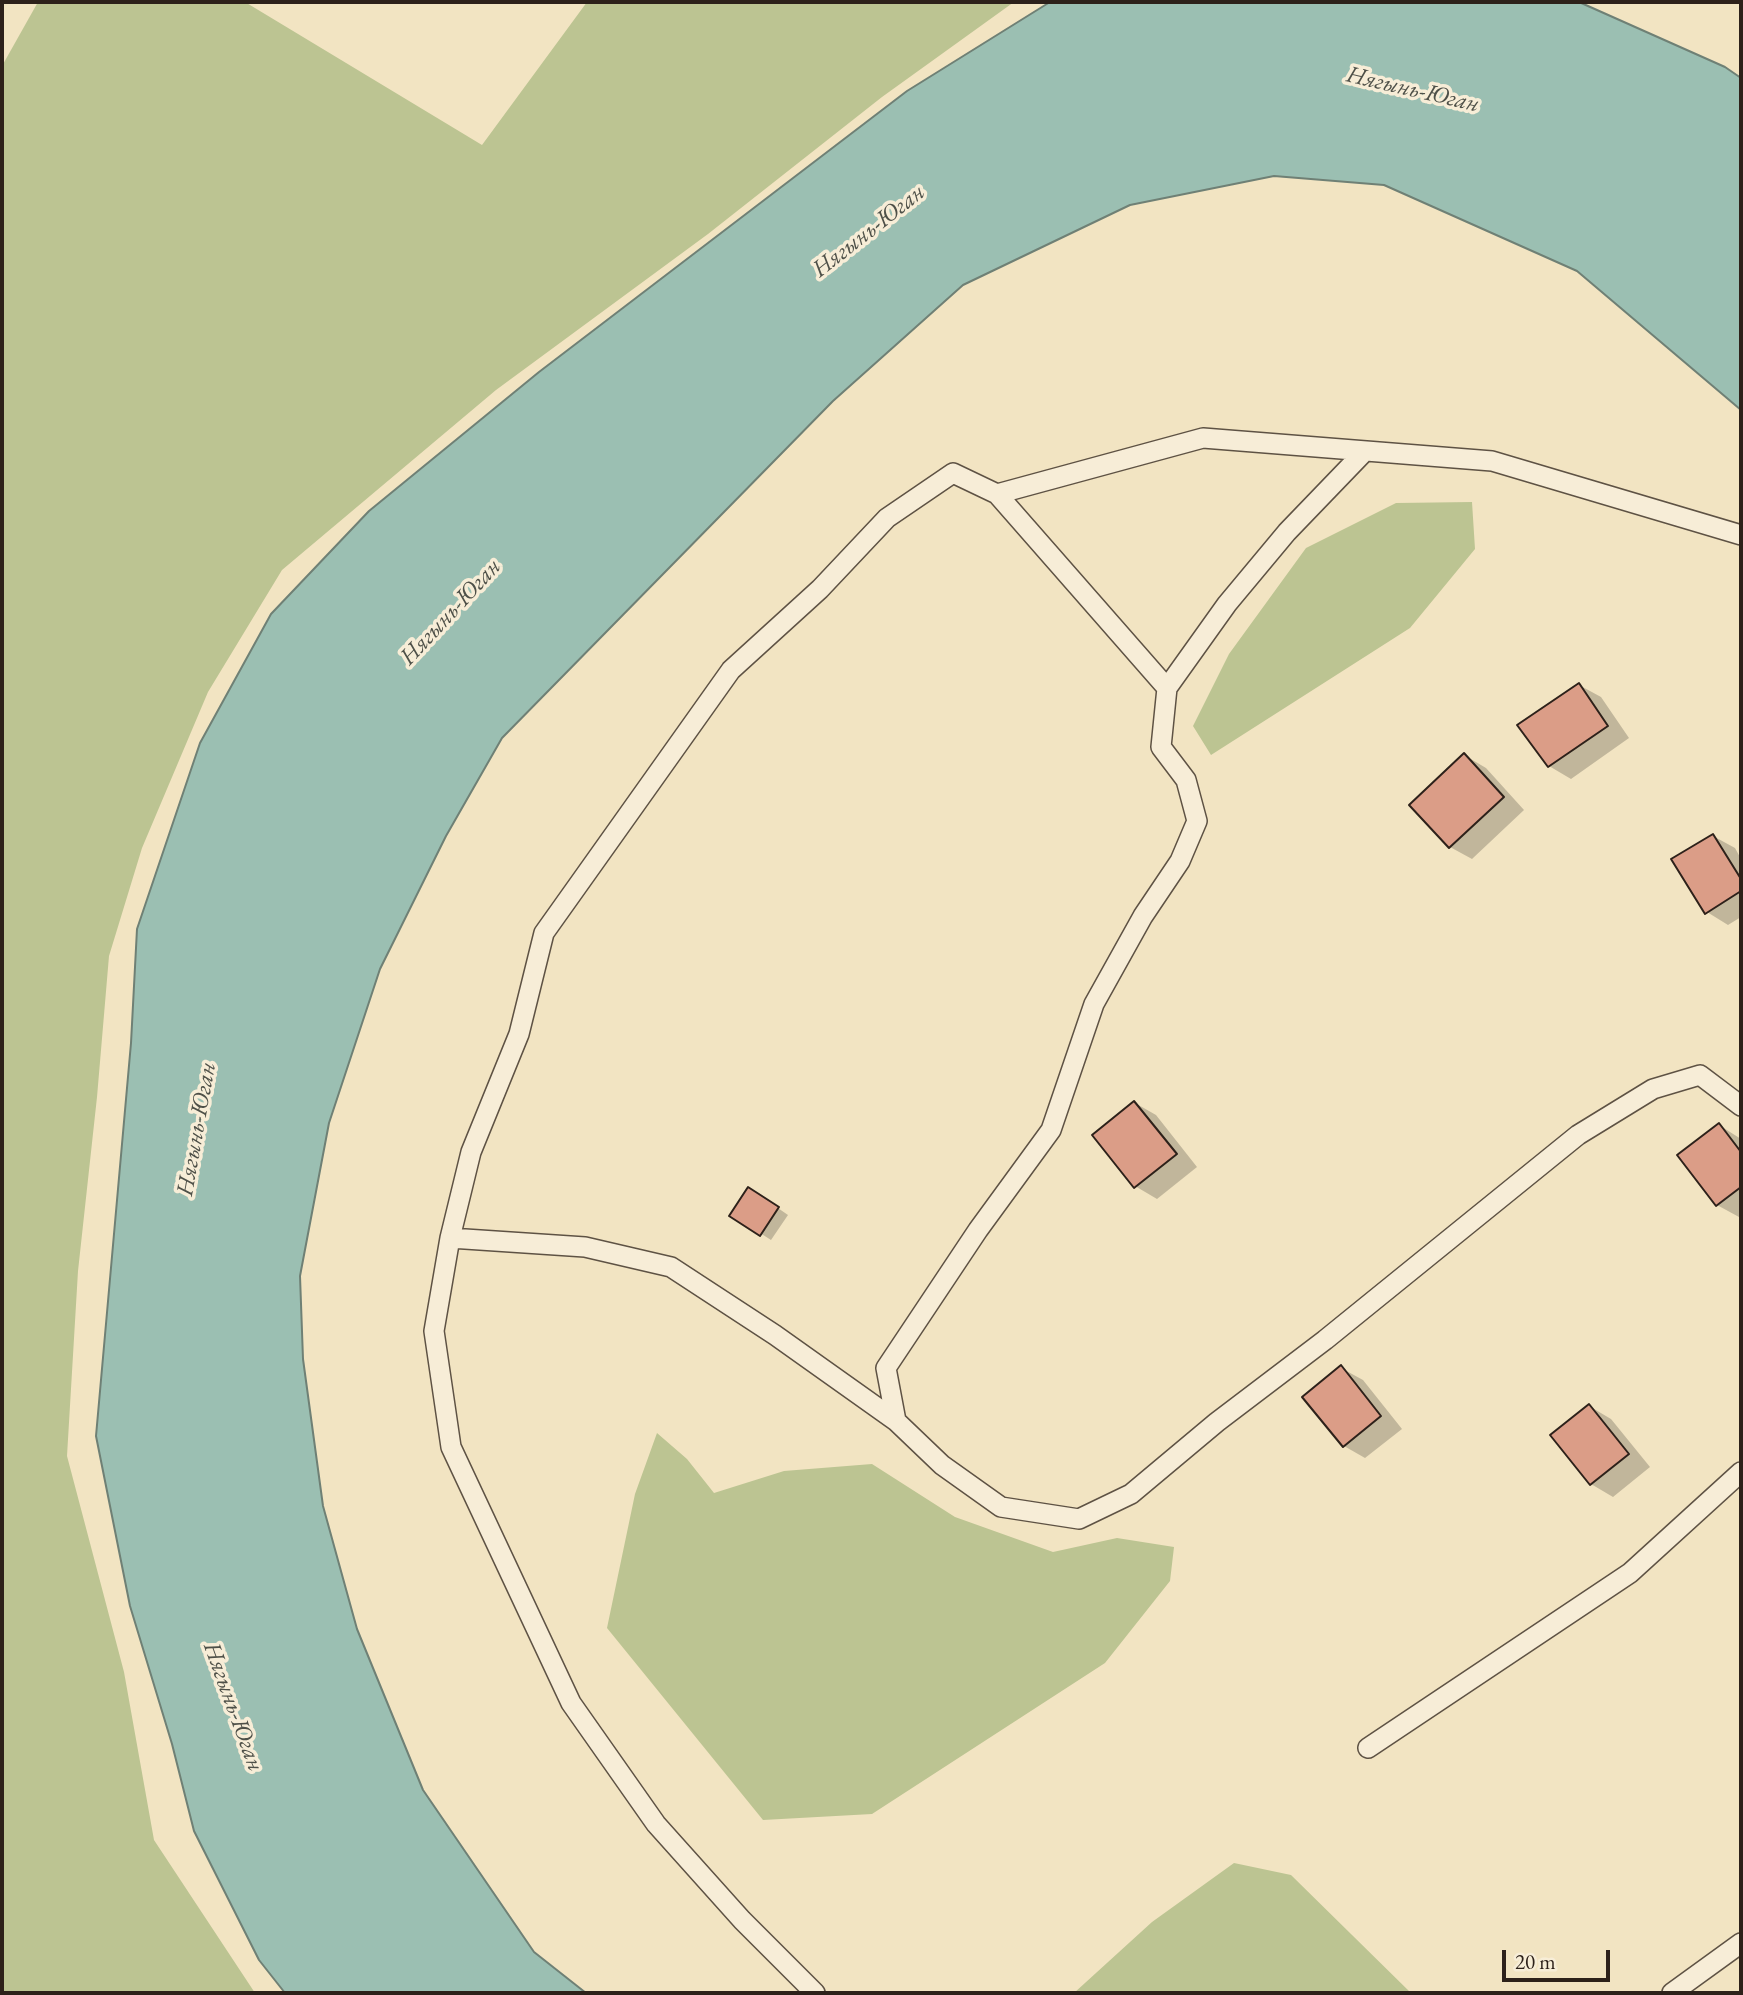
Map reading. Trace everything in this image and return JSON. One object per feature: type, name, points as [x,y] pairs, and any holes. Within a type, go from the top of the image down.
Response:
[{"type":"lane","points":[[997,494],[1203,438],[1492,461],[1741,535]]},
{"type":"lane","points":[[896,1421],[886,1368],[978,1230],[1051,1130],[1094,1004],[1143,916],[1180,861],[1197,821],[1186,780],[1161,747],[1167,688],[1227,604],[1287,532],[1365,451]]},
{"type":"lane","points":[[815,1993],[742,1920],[656,1824],[571,1703],[451,1447],[434,1331],[450,1238],[471,1152],[519,1034],[544,933],[731,670],[820,589],[887,518],[953,473],[997,494],[1167,688]]},
{"type":"lane","points":[[450,1238],[585,1247],[671,1267],[775,1335],[896,1421],[943,1465],[1001,1507],[1079,1519],[1131,1494],[1216,1422],[1325,1340],[1578,1135],[1653,1089],[1700,1075],[1741,1106]]},
{"type":"lane","points":[[1368,1748],[1630,1573],[1741,1472]]},
{"type":"lane","points":[[1672,1993],[1741,1942]]},
{"type":"green space","points":[[38,2],[245,2],[482,145],[587,2],[1014,2],[882,97],[708,234],[496,390],[282,570],[208,692],[142,848],[109,956],[78,1271],[67,1456],[124,1672],[154,1840],[255,1993],[2,1993],[2,66]]},
{"type":"green space","points":[[1472,502],[1475,549],[1410,628],[1211,755],[1193,726],[1229,654],[1306,548],[1396,503]]},
{"type":"green space","points":[[657,1433],[687,1459],[714,1493],[784,1471],[872,1464],[955,1517],[1053,1552],[1117,1538],[1174,1547],[1170,1581],[1105,1663],[872,1814],[763,1820],[607,1628],[635,1494]]},
{"type":"green space","points":[[1234,1863],[1291,1875],[1411,1993],[1074,1993],[1152,1922]]},
{"type":"water","name":"Нягынь-Юган","points":[[1050,2],[1579,2],[1725,67],[1741,78],[1741,410],[1577,271],[1384,185],[1274,176],[1130,205],[963,285],[833,401],[502,738],[446,836],[380,969],[329,1123],[300,1276],[303,1359],[323,1506],[357,1629],[423,1790],[534,1952],[586,1993],[285,1993],[259,1960],[194,1831],[172,1744],[130,1606],[96,1436],[131,1043],[137,929],[200,743],[271,614],[369,511],[539,372],[907,91]]},
{"type":"building","points":[[1579,683],[1608,726],[1548,767],[1517,725]]},
{"type":"building","points":[[1464,753],[1504,797],[1449,848],[1409,805]]},
{"type":"building","points":[[1713,834],[1741,879],[1741,891],[1705,914],[1671,859]]},
{"type":"building","points":[[1134,1101],[1177,1154],[1134,1188],[1092,1135]]},
{"type":"building","points":[[1719,1123],[1741,1152],[1741,1187],[1716,1206],[1677,1155]]},
{"type":"building","points":[[748,1187],[779,1207],[760,1236],[729,1216]]},
{"type":"building","points":[[1341,1365],[1381,1416],[1343,1447],[1302,1397]]},
{"type":"building","points":[[1589,1404],[1629,1454],[1590,1485],[1550,1435]]}]
